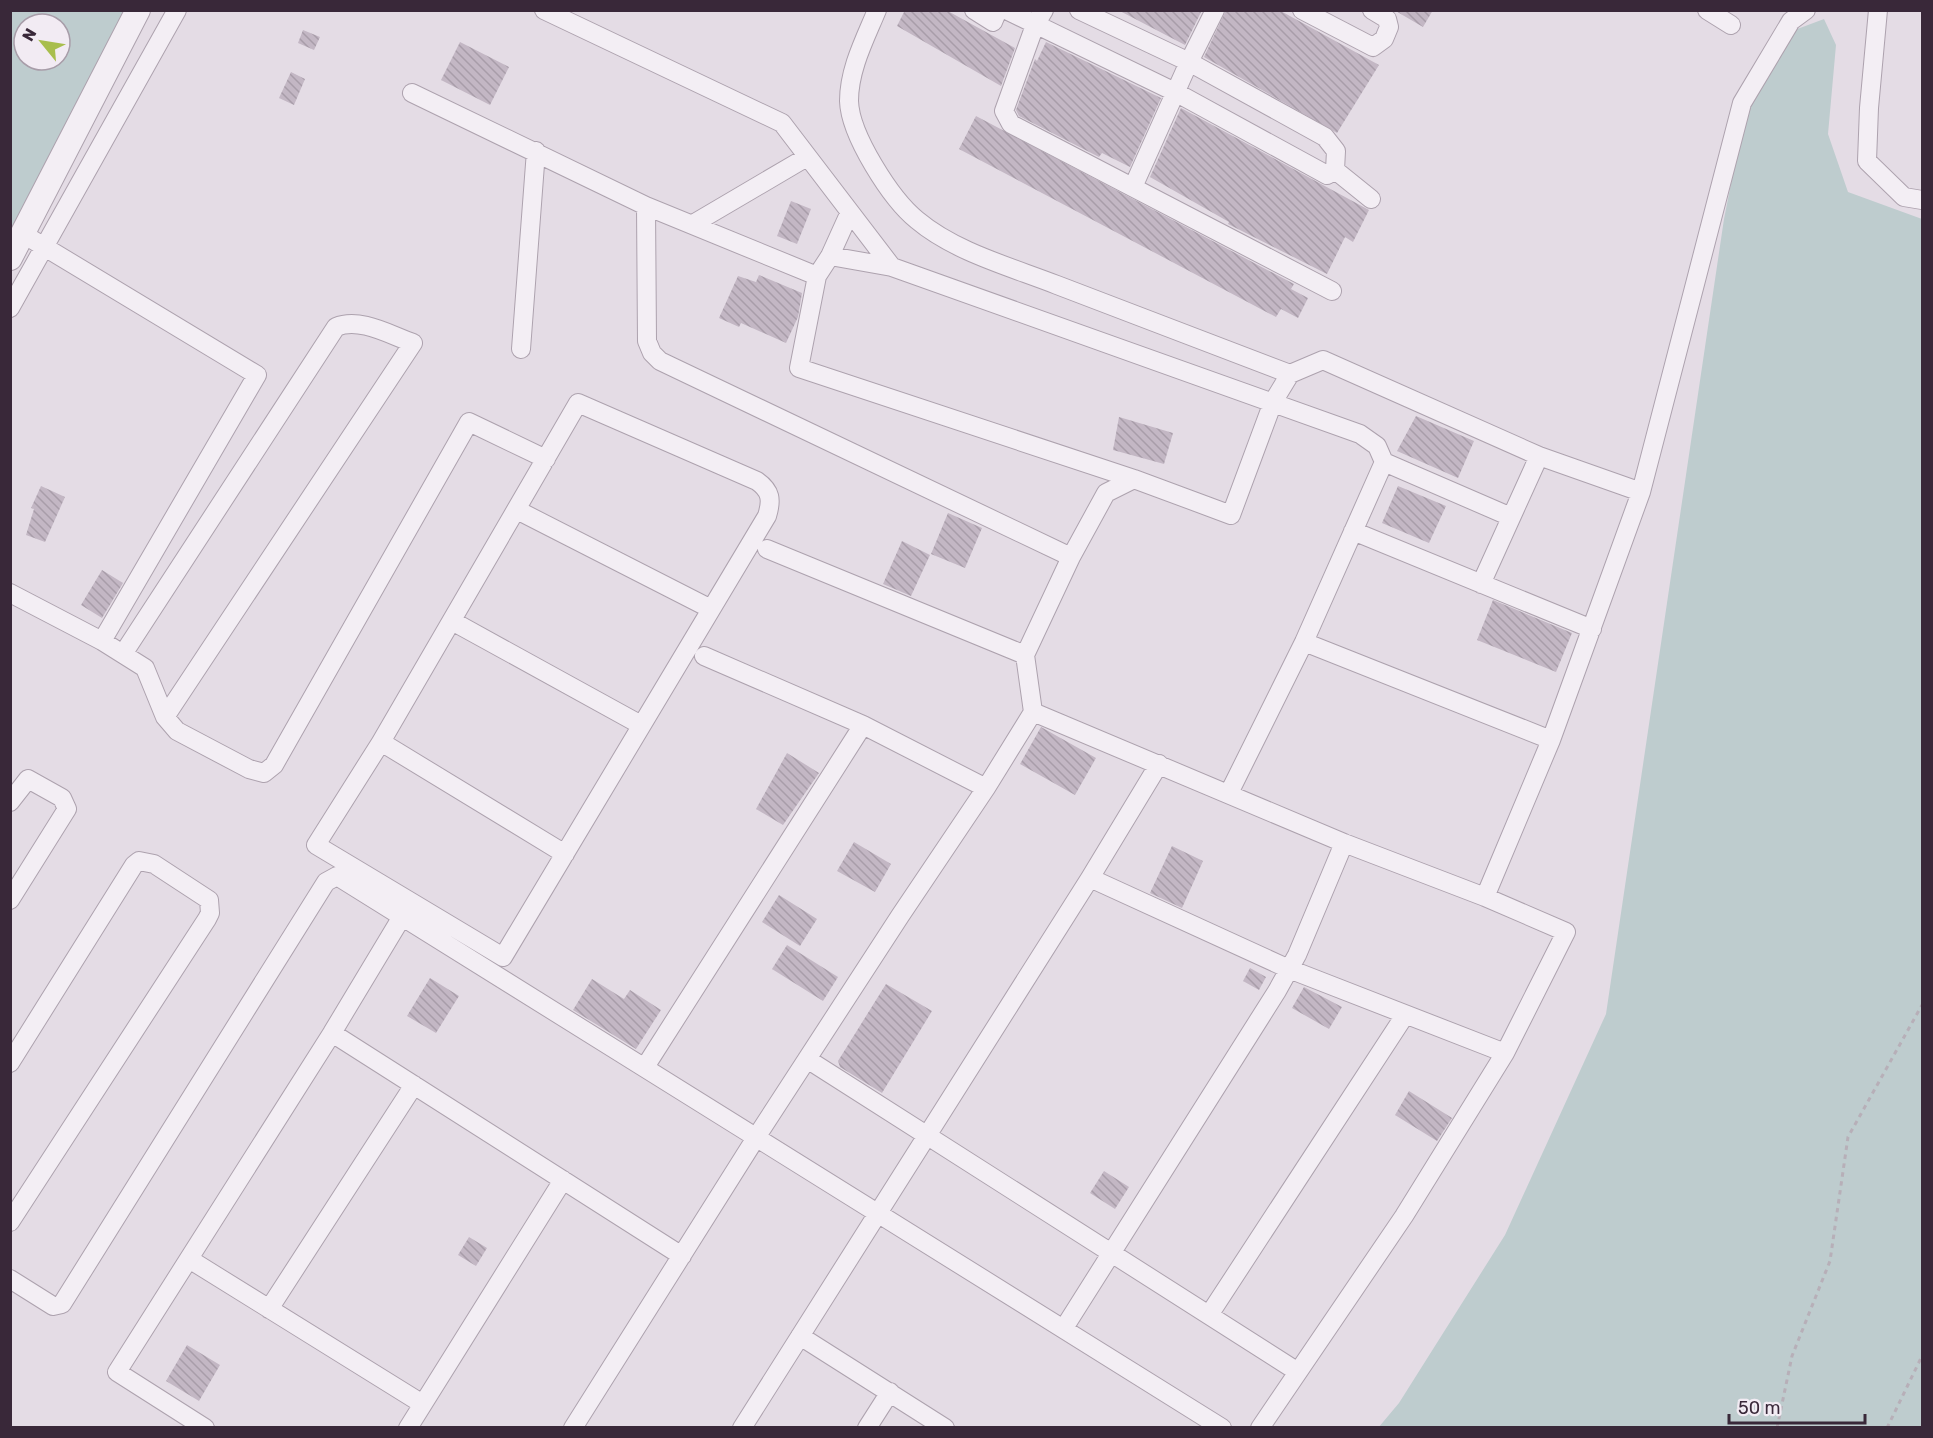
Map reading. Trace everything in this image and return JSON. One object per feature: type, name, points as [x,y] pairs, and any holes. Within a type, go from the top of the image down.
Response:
[{"type":"street","points":[[10,258],[138,10]]},
{"type":"street","points":[[10,308],[177,10]]},
{"type":"street","points":[[544,10],[782,123],[849,214],[892,267]]},
{"type":"street","points":[[877,10],[855,64],[849,102],[862,147],[899,205],[919,222],[949,240],[1019,270],[1290,374]]},
{"type":"street","points":[[974,10],[993,22],[998,10]]},
{"type":"street","points":[[1006,10],[1040,18],[1327,175],[1335,170]]},
{"type":"street","points":[[1079,10],[1189,62],[1325,137],[1336,151],[1335,170]]},
{"type":"street","points":[[1134,187],[1189,62],[1215,10]]},
{"type":"street","points":[[1302,10],[1373,47],[1384,39],[1389,27],[1387,18],[1372,10]]},
{"type":"street","points":[[1707,10],[1731,25]]},
{"type":"street","points":[[1485,897],[1551,740],[1641,492],[1742,103],[1791,21],[1806,10]]},
{"type":"street","points":[[1878,10],[1869,108],[1867,161],[1904,196],[1923,200]]},
{"type":"street","points":[[1040,18],[1004,111],[1011,124],[1332,291]]},
{"type":"street","points":[[412,93],[646,206],[817,276]]},
{"type":"street","points":[[520,349],[536,151]]},
{"type":"street","points":[[693,224],[807,157]]},
{"type":"street","points":[[1335,170],[1371,199]]},
{"type":"street","points":[[646,206],[647,341],[652,353],[660,361],[1071,557]]},
{"type":"street","points":[[849,214],[830,256],[817,276],[799,368],[1134,479],[1231,515],[1273,402],[1290,374],[1323,360],[1539,456],[1641,492]]},
{"type":"street","points":[[23,234],[45,245],[257,375],[102,641]]},
{"type":"street","points":[[830,256],[892,267],[1360,434],[1377,446],[1384,462],[1511,517]]},
{"type":"street","points":[[123,654],[336,327],[348,322],[359,324],[413,343],[165,717]]},
{"type":"street","points":[[578,403],[757,481],[766,487],[770,496],[766,516],[503,957],[316,845],[381,742],[546,459],[578,403]]},
{"type":"street","points":[[10,593],[102,641],[145,669],[165,717],[177,731],[249,769],[264,773],[269,770],[469,422],[546,459]]},
{"type":"street","points":[[1481,584],[1539,456]]},
{"type":"street","points":[[1229,793],[1304,642],[1384,462]]},
{"type":"street","points":[[573,1428],[807,1059],[986,788],[1033,712],[1025,655],[1071,557],[1106,493],[1134,479]]},
{"type":"street","points":[[517,510],[711,609]]},
{"type":"street","points":[[1353,531],[1592,629]]},
{"type":"street","points":[[767,549],[1025,655]]},
{"type":"street","points":[[452,621],[641,726]]},
{"type":"street","points":[[1304,642],[1551,740]]},
{"type":"street","points":[[704,656],[863,725],[986,788]]},
{"type":"street","points":[[1033,712],[1344,843],[1485,897],[1566,932],[1505,1053],[1404,1216],[1260,1428]]},
{"type":"street","points":[[645,1067],[863,725]]},
{"type":"street","points":[[381,742],[565,854]]},
{"type":"street","points":[[742,1428],[1090,878],[1159,764]]},
{"type":"street","points":[[10,802],[22,784],[31,780],[62,798],[67,809],[10,900]]},
{"type":"street","points":[[1064,1328],[1289,969],[1344,843]]},
{"type":"street","points":[[10,1063],[134,865],[139,861],[154,864],[209,900],[210,914],[207,920],[10,1222]]},
{"type":"street","points":[[10,1279],[53,1306],[62,1304],[330,878],[340,878],[403,915],[1222,1428]]},
{"type":"street","points":[[1090,878],[1289,969],[1505,1053]]},
{"type":"street","points":[[205,1428],[117,1372],[332,1033],[403,915]]},
{"type":"street","points":[[1209,1315],[1405,1015]]},
{"type":"street","points":[[332,1033],[682,1256]]},
{"type":"street","points":[[807,1059],[1298,1372]]},
{"type":"street","points":[[269,1309],[414,1085]]},
{"type":"street","points":[[408,1428],[421,1403],[563,1180]]},
{"type":"street","points":[[189,1259],[421,1403]]},
{"type":"street","points":[[800,1336],[945,1428]]},
{"type":"street","points":[[867,1428],[890,1392]]},
{"type":"path","points":[[1778,1428],[1792,1356],[1830,1261],[1848,1137],[1923,1005]]},
{"type":"path","points":[[1887,1428],[1923,1356]]},
{"type":"shaded area","points":[[11,11],[134,11],[11,246]]},
{"type":"shaded area","points":[[1824,19],[1836,45],[1828,134],[1848,192],[1922,219],[1922,1427],[1378,1428],[1399,1403],[1505,1235],[1606,1014],[1724,219],[1746,108],[1784,34]]},
{"type":"building","points":[[905,10],[946,10],[1015,48],[1001,86],[897,26]]},
{"type":"building","points":[[1118,10],[1202,10],[1185,45]]},
{"type":"building","points":[[1226,10],[1279,10],[1379,65],[1337,133],[1204,57]]},
{"type":"building","points":[[1394,10],[1433,10],[1423,27]]},
{"type":"building","points":[[303,30],[320,37],[314,50],[298,43]]},
{"type":"building","points":[[460,42],[509,67],[490,105],[441,80]]},
{"type":"building","points":[[1046,42],[1161,98],[1130,167],[1102,153],[1099,157],[1019,116],[1016,110],[1035,59],[1037,61]]},
{"type":"building","points":[[291,72],[305,79],[294,105],[279,98]]},
{"type":"building","points":[[1181,108],[1369,210],[1353,242],[1345,237],[1327,274],[1228,224],[1229,222],[1150,177]]},
{"type":"building","points":[[976,116],[1294,284],[1291,289],[1308,298],[1298,318],[1281,309],[1276,317],[959,149]]},
{"type":"building","points":[[791,201],[811,209],[797,244],[777,236]]},
{"type":"building","points":[[759,275],[802,293],[798,317],[786,343],[741,323],[739,327],[719,318],[738,276],[756,282]]},
{"type":"building","points":[[1416,416],[1474,441],[1458,478],[1397,451]]},
{"type":"building","points":[[1119,417],[1173,433],[1164,464],[1113,450]]},
{"type":"building","points":[[41,486],[65,497],[45,542],[26,535],[34,509],[31,508]]},
{"type":"building","points":[[1398,486],[1446,506],[1429,543],[1382,523]]},
{"type":"building","points":[[948,513],[982,528],[965,568],[931,554]]},
{"type":"building","points":[[902,541],[930,555],[911,596],[883,584]]},
{"type":"building","points":[[102,570],[123,583],[102,618],[81,605]]},
{"type":"building","points":[[1493,600],[1572,633],[1556,672],[1477,640]]},
{"type":"building","points":[[1041,727],[1096,758],[1075,795],[1020,764]]},
{"type":"building","points":[[787,753],[819,773],[783,825],[756,809]]},
{"type":"building","points":[[854,842],[891,864],[875,892],[837,871]]},
{"type":"building","points":[[1172,846],[1203,861],[1182,908],[1150,893]]},
{"type":"building","points":[[779,895],[817,919],[800,946],[762,922]]},
{"type":"building","points":[[787,945],[838,977],[823,1001],[772,969]]},
{"type":"building","points":[[1250,968],[1266,977],[1259,990],[1243,981]]},
{"type":"building","points":[[430,978],[459,996],[436,1033],[407,1016]]},
{"type":"building","points":[[592,979],[624,999],[630,990],[661,1010],[636,1049],[573,1010]]},
{"type":"building","points":[[886,984],[932,1011],[882,1093],[840,1067],[838,1061]]},
{"type":"building","points":[[1304,987],[1342,1007],[1329,1029],[1292,1008]]},
{"type":"building","points":[[1409,1091],[1452,1118],[1437,1141],[1395,1115]]},
{"type":"building","points":[[1104,1171],[1129,1187],[1115,1209],[1090,1193]]},
{"type":"building","points":[[469,1237],[487,1248],[476,1266],[458,1255]]},
{"type":"building","points":[[187,1345],[220,1365],[199,1401],[166,1381]]}]
